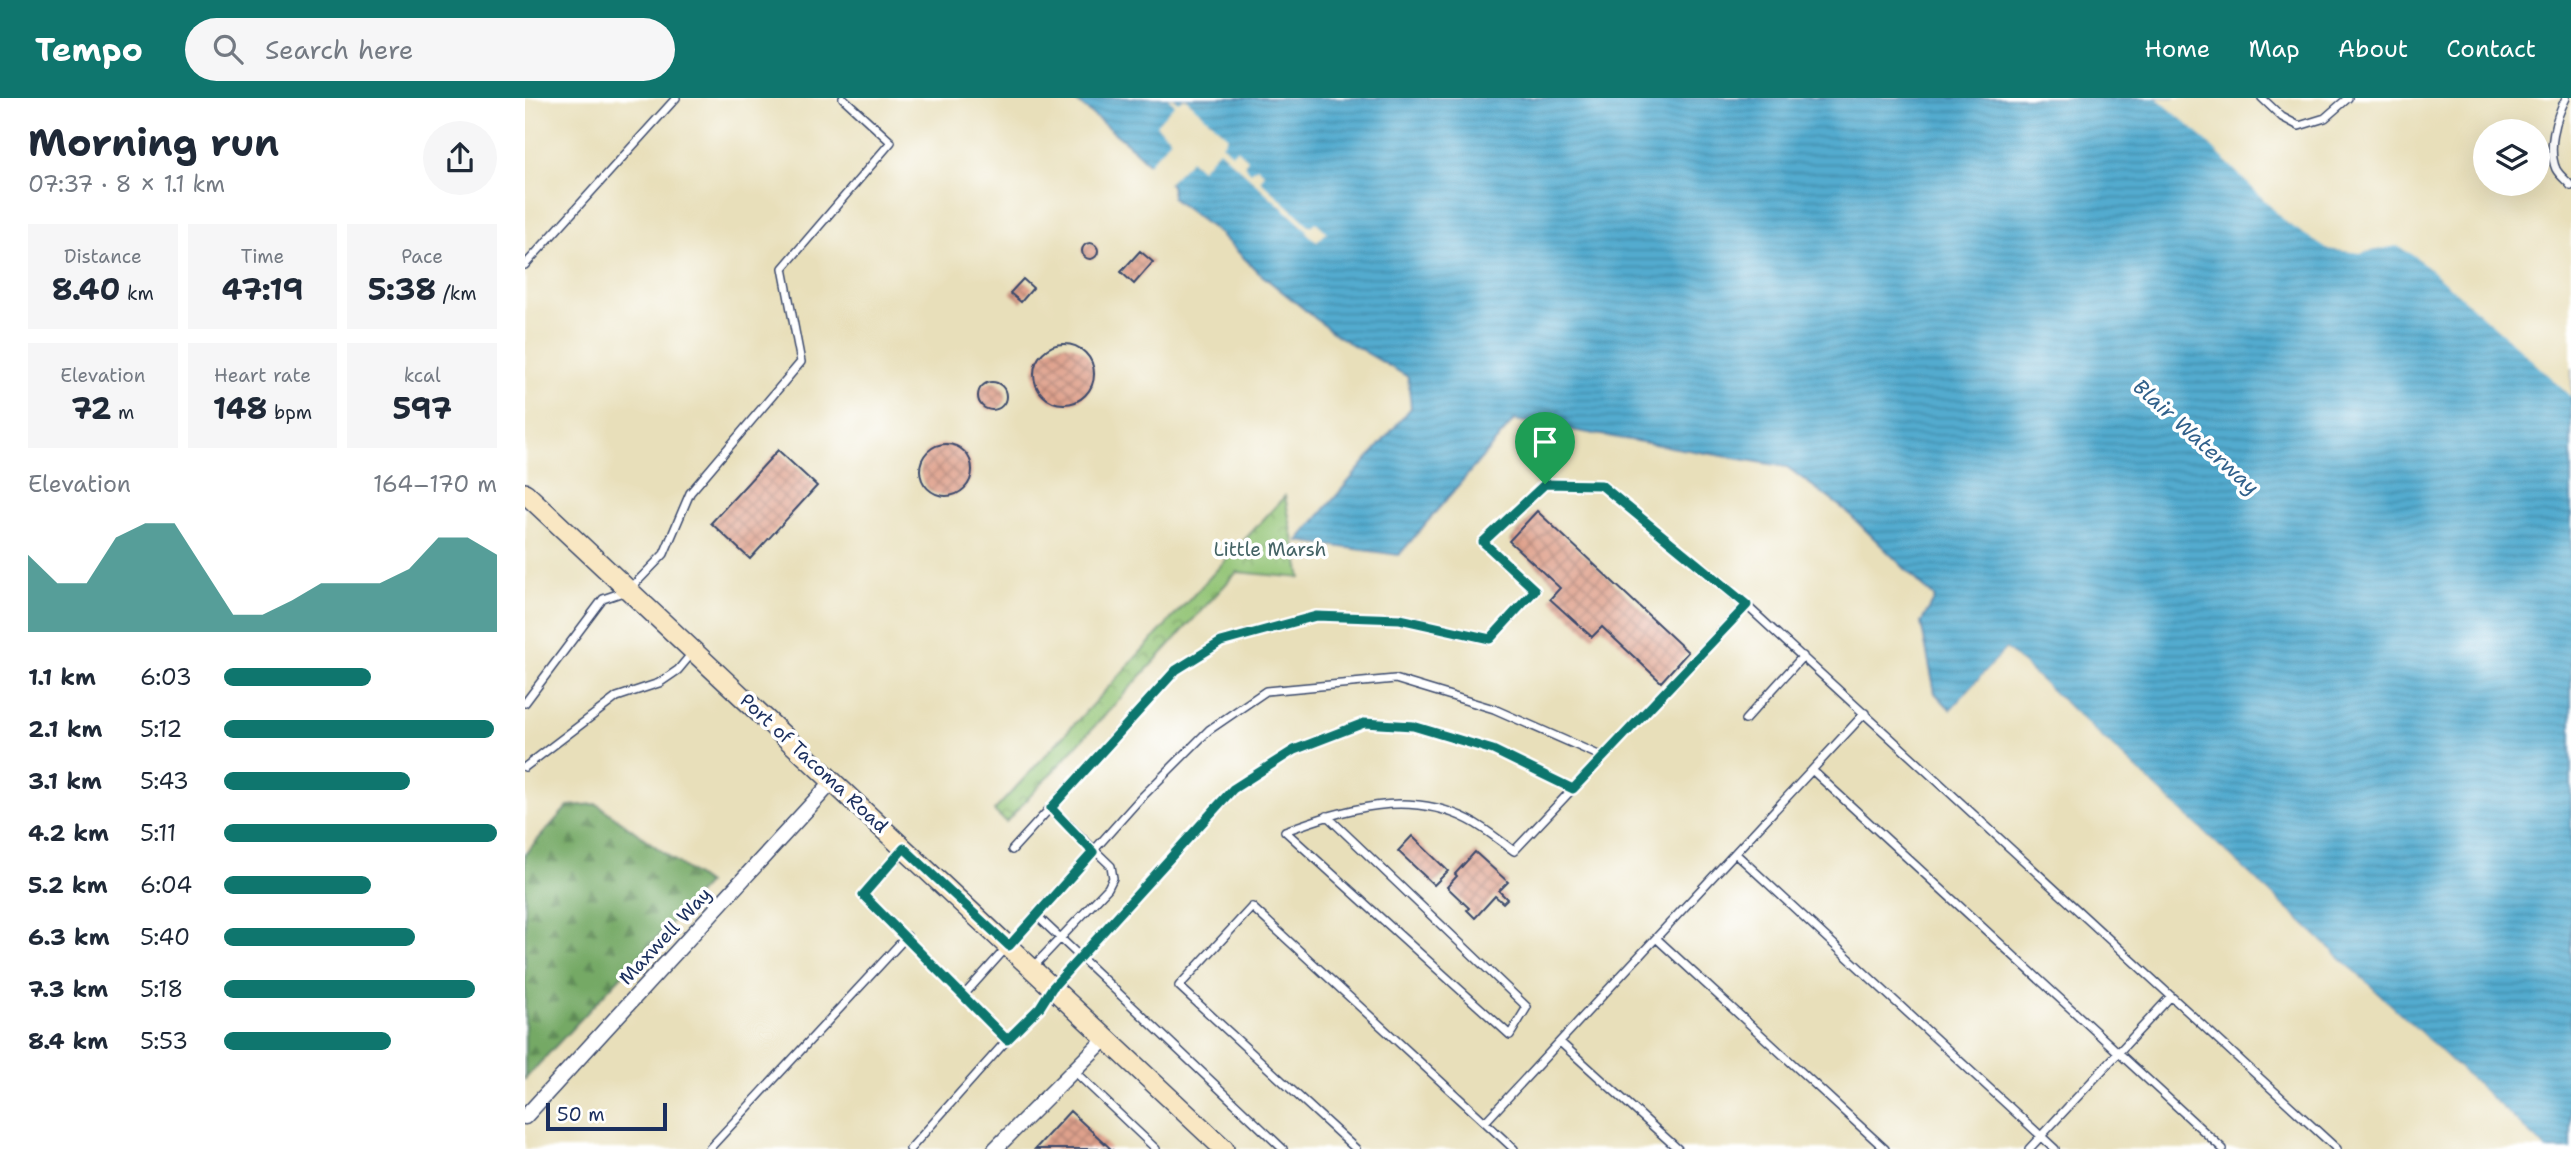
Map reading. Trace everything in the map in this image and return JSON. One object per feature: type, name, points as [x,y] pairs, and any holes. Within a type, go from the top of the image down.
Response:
[{"type":"main road","name":"Port of Tacoma Road","points":[[525,494],[1224,1149]]},
{"type":"street","name":"Maxwell Way","points":[[525,1116],[833,781]]},
{"type":"street","points":[[995,1149],[1107,1038]]},
{"type":"lane","points":[[525,265],[676,98]]},
{"type":"lane","points":[[525,703],[603,599],[629,590],[664,554],[690,493],[801,362],[783,268],[891,142],[843,98]]},
{"type":"lane","points":[[2262,98],[2282,117],[2299,126],[2325,118],[2348,98]]},
{"type":"lane","points":[[2566,98],[2552,146],[2556,169],[2570,185]]},
{"type":"lane","points":[[1013,850],[1176,670],[1221,642],[1316,616],[1400,619],[1490,639],[1535,590],[1483,542],[1545,484],[1601,485],[1747,605],[2337,1149]]},
{"type":"lane","points":[[1327,816],[1527,1007],[1510,1035],[1285,831],[1327,816],[1374,804],[1423,805],[1469,820],[1514,851],[1747,605]]},
{"type":"lane","points":[[525,767],[617,697],[659,683],[678,670],[694,650]]},
{"type":"lane","points":[[1745,719],[1803,656]]},
{"type":"lane","points":[[964,995],[1138,801],[1209,730],[1266,691],[1395,679],[1494,709],[1603,757]]},
{"type":"lane","points":[[1485,1122],[1865,713]]},
{"type":"lane","points":[[910,1149],[1233,789],[1294,750],[1364,723],[1413,726],[1493,750],[1573,789]]},
{"type":"lane","points":[[1812,770],[2223,1149]]},
{"type":"lane","points":[[1033,968],[1108,888],[1113,878],[1111,866],[1093,852],[1051,808]]},
{"type":"lane","points":[[904,848],[863,895],[907,936],[1007,1040]]},
{"type":"lane","points":[[1735,853],[2056,1149]]},
{"type":"lane","points":[[1356,1149],[1179,986],[1252,907],[1514,1149]]},
{"type":"lane","points":[[1036,915],[1283,1149]]},
{"type":"lane","points":[[709,1149],[907,936]]},
{"type":"lane","points":[[1656,938],[1885,1149]]},
{"type":"lane","points":[[2029,1149],[2171,996]]},
{"type":"lane","points":[[1560,1042],[1678,1149]]},
{"type":"lane","points":[[1074,1071],[1156,1149]]},
{"type":"green space","name":"Little Marsh","points":[[1285,496],[1301,578],[1237,572],[1006,822],[994,811]]},
{"type":"green space","points":[[597,804],[707,884],[525,1079],[525,854],[568,806]]},
{"type":"water","name":"Blair Waterway","points":[[1072,98],[2175,98],[2314,215],[2351,233],[2383,226],[2571,369],[2571,1149],[2546,1149],[2006,649],[1951,710],[1935,693],[1921,623],[1935,598],[1845,510],[1787,467],[1514,420],[1399,555],[1298,541],[1411,408],[1408,377],[1336,335],[1258,272],[1220,234],[1173,199],[1171,185],[1127,143]]},
{"type":"pier","points":[[1168,98],[1178,102],[1185,98],[1228,137],[1222,144],[1232,153],[1237,149],[1248,159],[1244,165],[1251,172],[1257,167],[1265,174],[1260,180],[1311,227],[1316,222],[1327,232],[1317,242],[1219,150],[1201,169],[1191,160],[1166,185],[1146,167],[1171,139],[1156,125],[1175,104]]},
{"type":"pier","points":[[2157,98],[2180,98],[2201,115],[2249,144],[2316,212],[2352,230],[2383,223],[2421,234],[2529,325],[2571,365],[2571,397],[2415,256],[2397,246],[2360,253],[2327,249],[2287,223],[2201,136]]},
{"type":"pier","points":[[2006,649],[2546,1149],[2541,1149],[2006,654],[1953,712],[1951,710]]},
{"type":"building","points":[[1090,243],[1096,245],[1096,257],[1090,259],[1084,257],[1082,251],[1084,245]]},
{"type":"building","points":[[1140,251],[1153,262],[1134,284],[1121,272]]},
{"type":"building","points":[[1023,279],[1033,288],[1021,302],[1010,293]]},
{"type":"building","points":[[1064,344],[1085,353],[1094,374],[1085,395],[1064,404],[1043,395],[1034,374],[1043,353]]},
{"type":"building","points":[[992,382],[1002,386],[1006,396],[1002,406],[992,410],[982,406],[978,396],[982,386]]},
{"type":"building","points":[[946,444],[965,451],[972,470],[965,489],[946,496],[927,489],[920,470],[927,451]]},
{"type":"building","points":[[778,450],[817,486],[750,559],[711,523]]},
{"type":"building","points":[[1537,511],[1688,652],[1661,682],[1602,627],[1592,637],[1550,599],[1560,588],[1509,541]]},
{"type":"building","points":[[1412,836],[1448,871],[1434,885],[1398,851]]},
{"type":"building","points":[[1475,852],[1508,882],[1499,891],[1507,899],[1503,903],[1495,896],[1475,918],[1467,910],[1469,908],[1447,887]]},
{"type":"building","points":[[1070,1111],[1111,1149],[1035,1149]]},
{"type":"route","points":[[1545,484],[1601,485],[1747,605],[1573,789],[1493,750],[1413,726],[1364,723],[1294,750],[1233,789],[1052,988],[1040,1007],[1007,1040],[907,936],[863,895],[904,848],[1009,946],[1093,852],[1051,808],[1176,670],[1221,642],[1316,616],[1400,619],[1490,639],[1535,590],[1483,542],[1545,484]]}]
